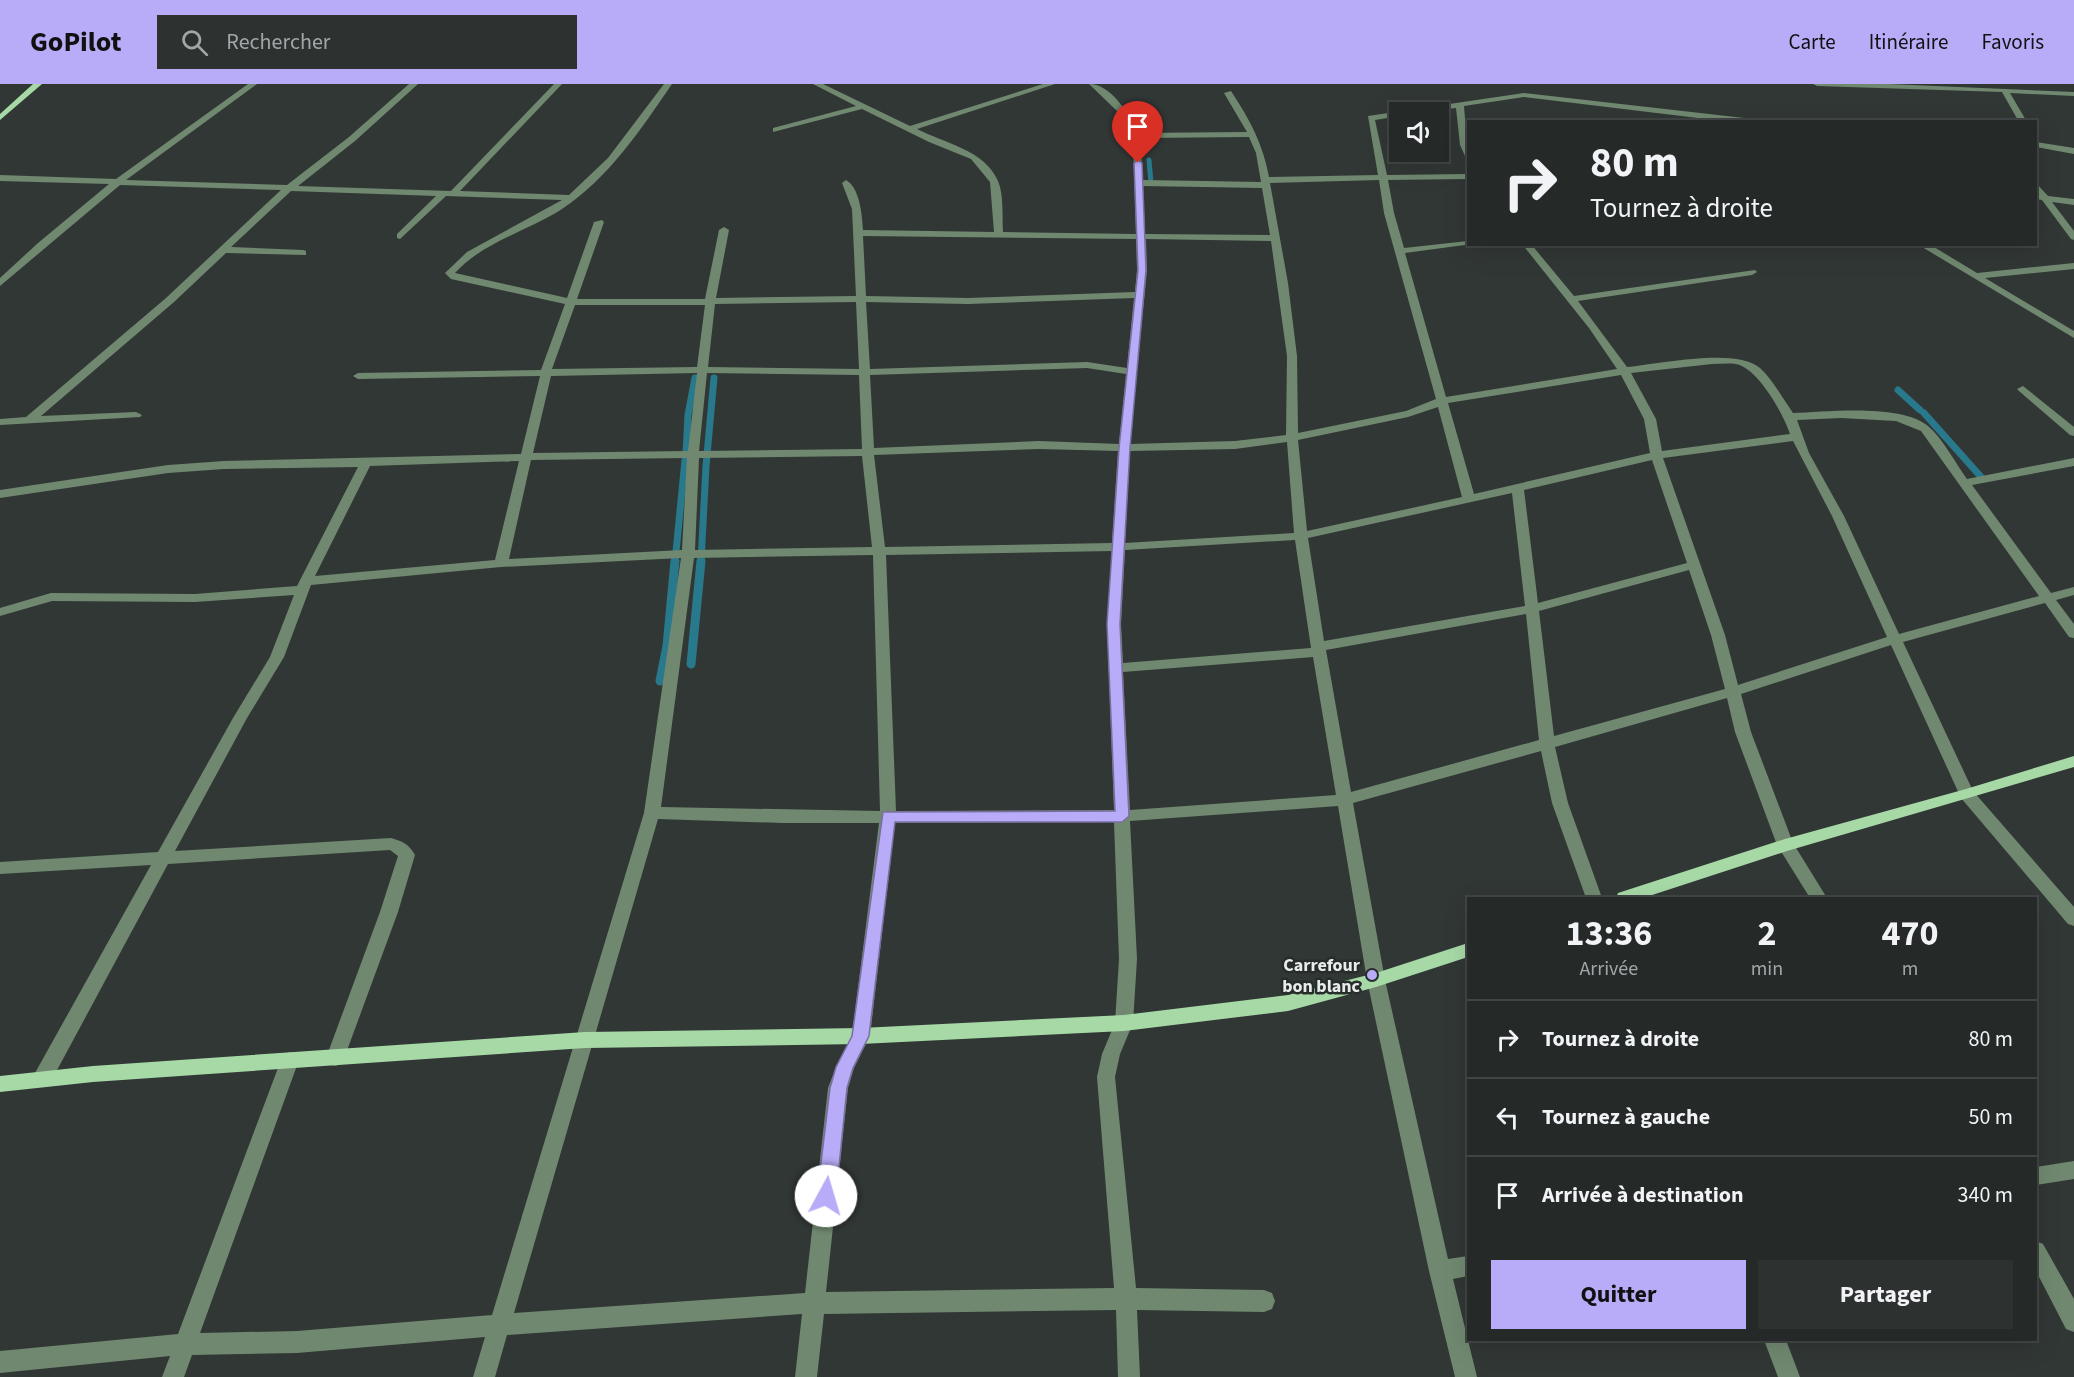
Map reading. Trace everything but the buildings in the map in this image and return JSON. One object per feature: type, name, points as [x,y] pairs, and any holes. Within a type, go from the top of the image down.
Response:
[{"type":"main road","points":[[2,115],[39,84]]},
{"type":"main road","points":[[1627,897],[1785,845],[1966,794],[2074,760]]},
{"type":"main road","points":[[0,1084],[290,1060],[585,1040],[861,1036],[1124,1023],[1288,1003],[1376,980],[1467,950]]},
{"type":"street","points":[[0,283],[41,245],[118,181],[253,84]]},
{"type":"street","points":[[30,420],[170,300],[288,189],[352,139],[414,84]]},
{"type":"street","points":[[400,236],[448,194],[558,84]]},
{"type":"street","points":[[668,84],[601,172],[572,198],[552,212],[473,253],[454,267],[450,273],[454,277],[570,302],[861,299],[968,301],[1139,295]]},
{"type":"street","points":[[817,84],[974,157],[986,169],[994,182],[999,235]]},
{"type":"street","points":[[910,129],[1051,84]]},
{"type":"street","points":[[1093,84],[1118,106],[1131,124],[1135,136],[1142,270],[1124,448],[1114,624],[1128,959],[1124,1023],[1111,1054],[1106,1077],[1126,1299],[1129,1377]]},
{"type":"street","points":[[1817,84],[2074,94]]},
{"type":"street","points":[[1513,89],[1524,95]]},
{"type":"street","points":[[2005,90],[2022,120]]},
{"type":"street","points":[[1228,93],[1252,134],[1260,153],[1292,356],[1292,438],[1302,536],[1319,649],[1376,980],[1440,1271],[1466,1377]]},
{"type":"street","points":[[1469,498],[1400,251],[1371,118],[1524,95],[1740,120]]},
{"type":"street","points":[[1460,104],[1464,145],[1467,152]]},
{"type":"street","points":[[776,130],[864,106]]},
{"type":"street","points":[[1135,136],[1252,134]]},
{"type":"street","points":[[2037,145],[2074,151]]},
{"type":"street","points":[[1138,183],[1467,176]]},
{"type":"street","points":[[0,178],[572,198]]},
{"type":"street","points":[[806,1377],[838,1088],[845,1067],[861,1036],[888,816],[879,550],[868,452],[857,209],[846,183]]},
{"type":"street","points":[[2040,197],[2074,201]]},
{"type":"street","points":[[2040,197],[2074,237]]},
{"type":"street","points":[[501,563],[546,372],[599,222]]},
{"type":"street","points":[[484,1377],[652,813],[688,554],[693,455],[710,301],[724,230]]},
{"type":"street","points":[[858,233],[1275,238]]},
{"type":"street","points":[[1400,251],[1467,244]]},
{"type":"street","points":[[1528,246],[1571,298],[1623,371],[1649,415],[1655,436],[1656,455],[1718,635],[1743,732],[1785,845],[1818,897]]},
{"type":"street","points":[[1924,246],[2074,335]]},
{"type":"street","points":[[223,250],[303,253]]},
{"type":"street","points":[[1976,276],[2074,266]]},
{"type":"street","points":[[1571,298],[1752,272]]},
{"type":"street","points":[[0,494],[168,469],[266,464],[526,457],[868,452],[1039,445],[1124,448],[1235,445],[1292,438],[1408,414],[1442,401],[1623,371],[1712,361],[1740,361],[1756,370],[1790,417],[1803,453],[1838,516],[1966,794],[2074,919]]},
{"type":"street","points":[[358,376],[703,370],[864,372],[1087,365],[1131,372]]},
{"type":"street","points":[[2023,389],[2074,433]]},
{"type":"street","points":[[0,422],[136,414]]},
{"type":"street","points":[[1790,417],[1876,415],[1905,418],[1917,422],[1965,483],[2074,634]]},
{"type":"street","points":[[0,612],[51,597],[195,598],[501,563],[688,554],[1118,546],[1302,536],[1656,455],[1798,437]]},
{"type":"street","points":[[1965,483],[2074,462]]},
{"type":"street","points":[[42,1079],[276,657],[304,586],[366,463]]},
{"type":"street","points":[[1518,488],[1547,743],[1560,803],[1594,897]]},
{"type":"street","points":[[1116,668],[1319,649],[1532,609],[1693,565]]},
{"type":"street","points":[[652,813],[783,817],[1122,816],[1345,800],[1732,692],[1896,639],[2074,591]]},
{"type":"street","points":[[0,868],[391,844],[401,848],[407,855],[389,912],[335,1058]]},
{"type":"street","points":[[173,1377],[244,1190],[290,1060]]},
{"type":"street","points":[[2037,1176],[2074,1170]]},
{"type":"street","points":[[2037,1253],[2074,1321]]},
{"type":"street","points":[[1440,1271],[1467,1266]]},
{"type":"street","points":[[0,1362],[184,1344],[297,1341],[614,1315],[815,1303],[1126,1299],[1264,1301]]},
{"type":"street","points":[[1775,1341],[1790,1377]]},
{"type":"waterway","points":[[1149,160],[1151,183]]},
{"type":"waterway","points":[[686,454],[688,415],[695,378]]},
{"type":"waterway","points":[[701,562],[714,378]]},
{"type":"waterway","points":[[1898,390],[1920,410]]},
{"type":"waterway","points":[[1924,413],[1982,478]]},
{"type":"waterway","points":[[675,562],[685,460]]},
{"type":"waterway","points":[[660,681],[667,646],[675,561]]},
{"type":"waterway","points":[[691,664],[701,561]]},
{"type":"place","name":"Carrefour bon blanc","points":[[1372,975]]},
{"type":"route","points":[[826,1196],[838,1088],[845,1067],[861,1036],[888,816],[1122,816],[1114,624],[1124,448],[1142,270],[1138,163]]}]
